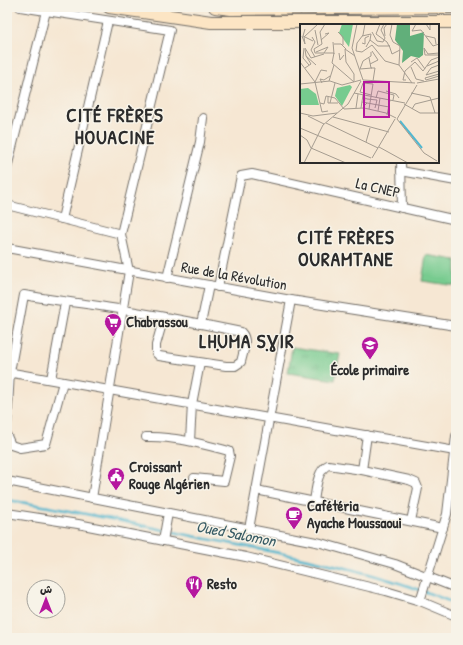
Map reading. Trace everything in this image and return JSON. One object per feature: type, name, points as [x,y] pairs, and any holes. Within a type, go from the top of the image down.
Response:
[{"type":"main road","points":[[109,7],[211,22],[397,24],[456,22]]},
{"type":"main road","points":[[214,7],[231,9],[456,7]]},
{"type":"street","points":[[20,7],[170,30]]},
{"type":"street","points":[[7,168],[46,11]]},
{"type":"street","points":[[92,498],[129,271],[121,234],[174,16]]},
{"type":"street","points":[[62,219],[108,21]]},
{"type":"street","points":[[167,278],[200,142],[203,118]]},
{"type":"street","points":[[401,163],[402,208]]},
{"type":"street","points":[[401,171],[456,181]]},
{"type":"street","name":"La CNEP","points":[[218,287],[241,176],[252,174],[456,220]]},
{"type":"street","points":[[7,205],[121,234]]},
{"type":"street","name":"Rue de la Révolution","points":[[7,248],[290,300],[456,326]]},
{"type":"street","points":[[201,324],[210,285]]},
{"type":"street","points":[[7,425],[8,372],[24,295],[65,303],[122,309],[201,324],[241,332],[245,336],[246,340],[241,362],[235,366],[200,363],[164,357],[156,353],[156,346],[164,317]]},
{"type":"street","points":[[249,529],[290,300]]},
{"type":"street","points":[[50,380],[65,303]]},
{"type":"street","points":[[190,441],[192,404],[200,363]]},
{"type":"street","points":[[8,372],[455,450]]},
{"type":"street","points":[[7,436],[11,445],[20,448],[46,444],[63,382]]},
{"type":"street","points":[[362,470],[367,435]]},
{"type":"street","points":[[420,601],[447,514],[456,436]]},
{"type":"street","points":[[146,438],[158,437],[190,441],[229,451],[230,456],[224,482],[194,478]]},
{"type":"street","points":[[314,501],[321,472],[324,467],[328,465],[362,470],[409,480],[416,483],[418,488],[411,521]]},
{"type":"street","points":[[7,481],[167,515],[321,543],[395,564],[456,588]]},
{"type":"street","points":[[256,490],[443,528]]},
{"type":"street","points":[[7,513],[163,538],[386,591],[420,601],[456,616]]},
{"type":"street","points":[[163,538],[167,515]]},
{"type":"green space","points":[[426,255],[456,260],[456,286],[422,281]]},
{"type":"green space","points":[[292,347],[340,354],[335,380],[288,373]]},
{"type":"waterway","name":"Oued Salomon","points":[[7,500],[82,513],[333,565],[396,582],[456,604]]},
{"type":"place","name":"Chabrassou","points":[[113,337]]},
{"type":"place","name":"École primaire","points":[[370,360]]},
{"type":"place","name":"Croissant Rouge Algérien","points":[[116,491]]},
{"type":"place","name":"Cafétéria Ayache Moussaoui","points":[[294,530]]},
{"type":"place","name":"Resto","points":[[194,599]]},
{"type":"district","name":"CITÉ FRÈRES HOUACINE","points":[[115,126]]},
{"type":"district","name":"CITÉ FRÈRES OURAMTANE","points":[[346,248]]},
{"type":"district","name":"LḤUMA ṢƔIR","points":[[247,341]]}]
